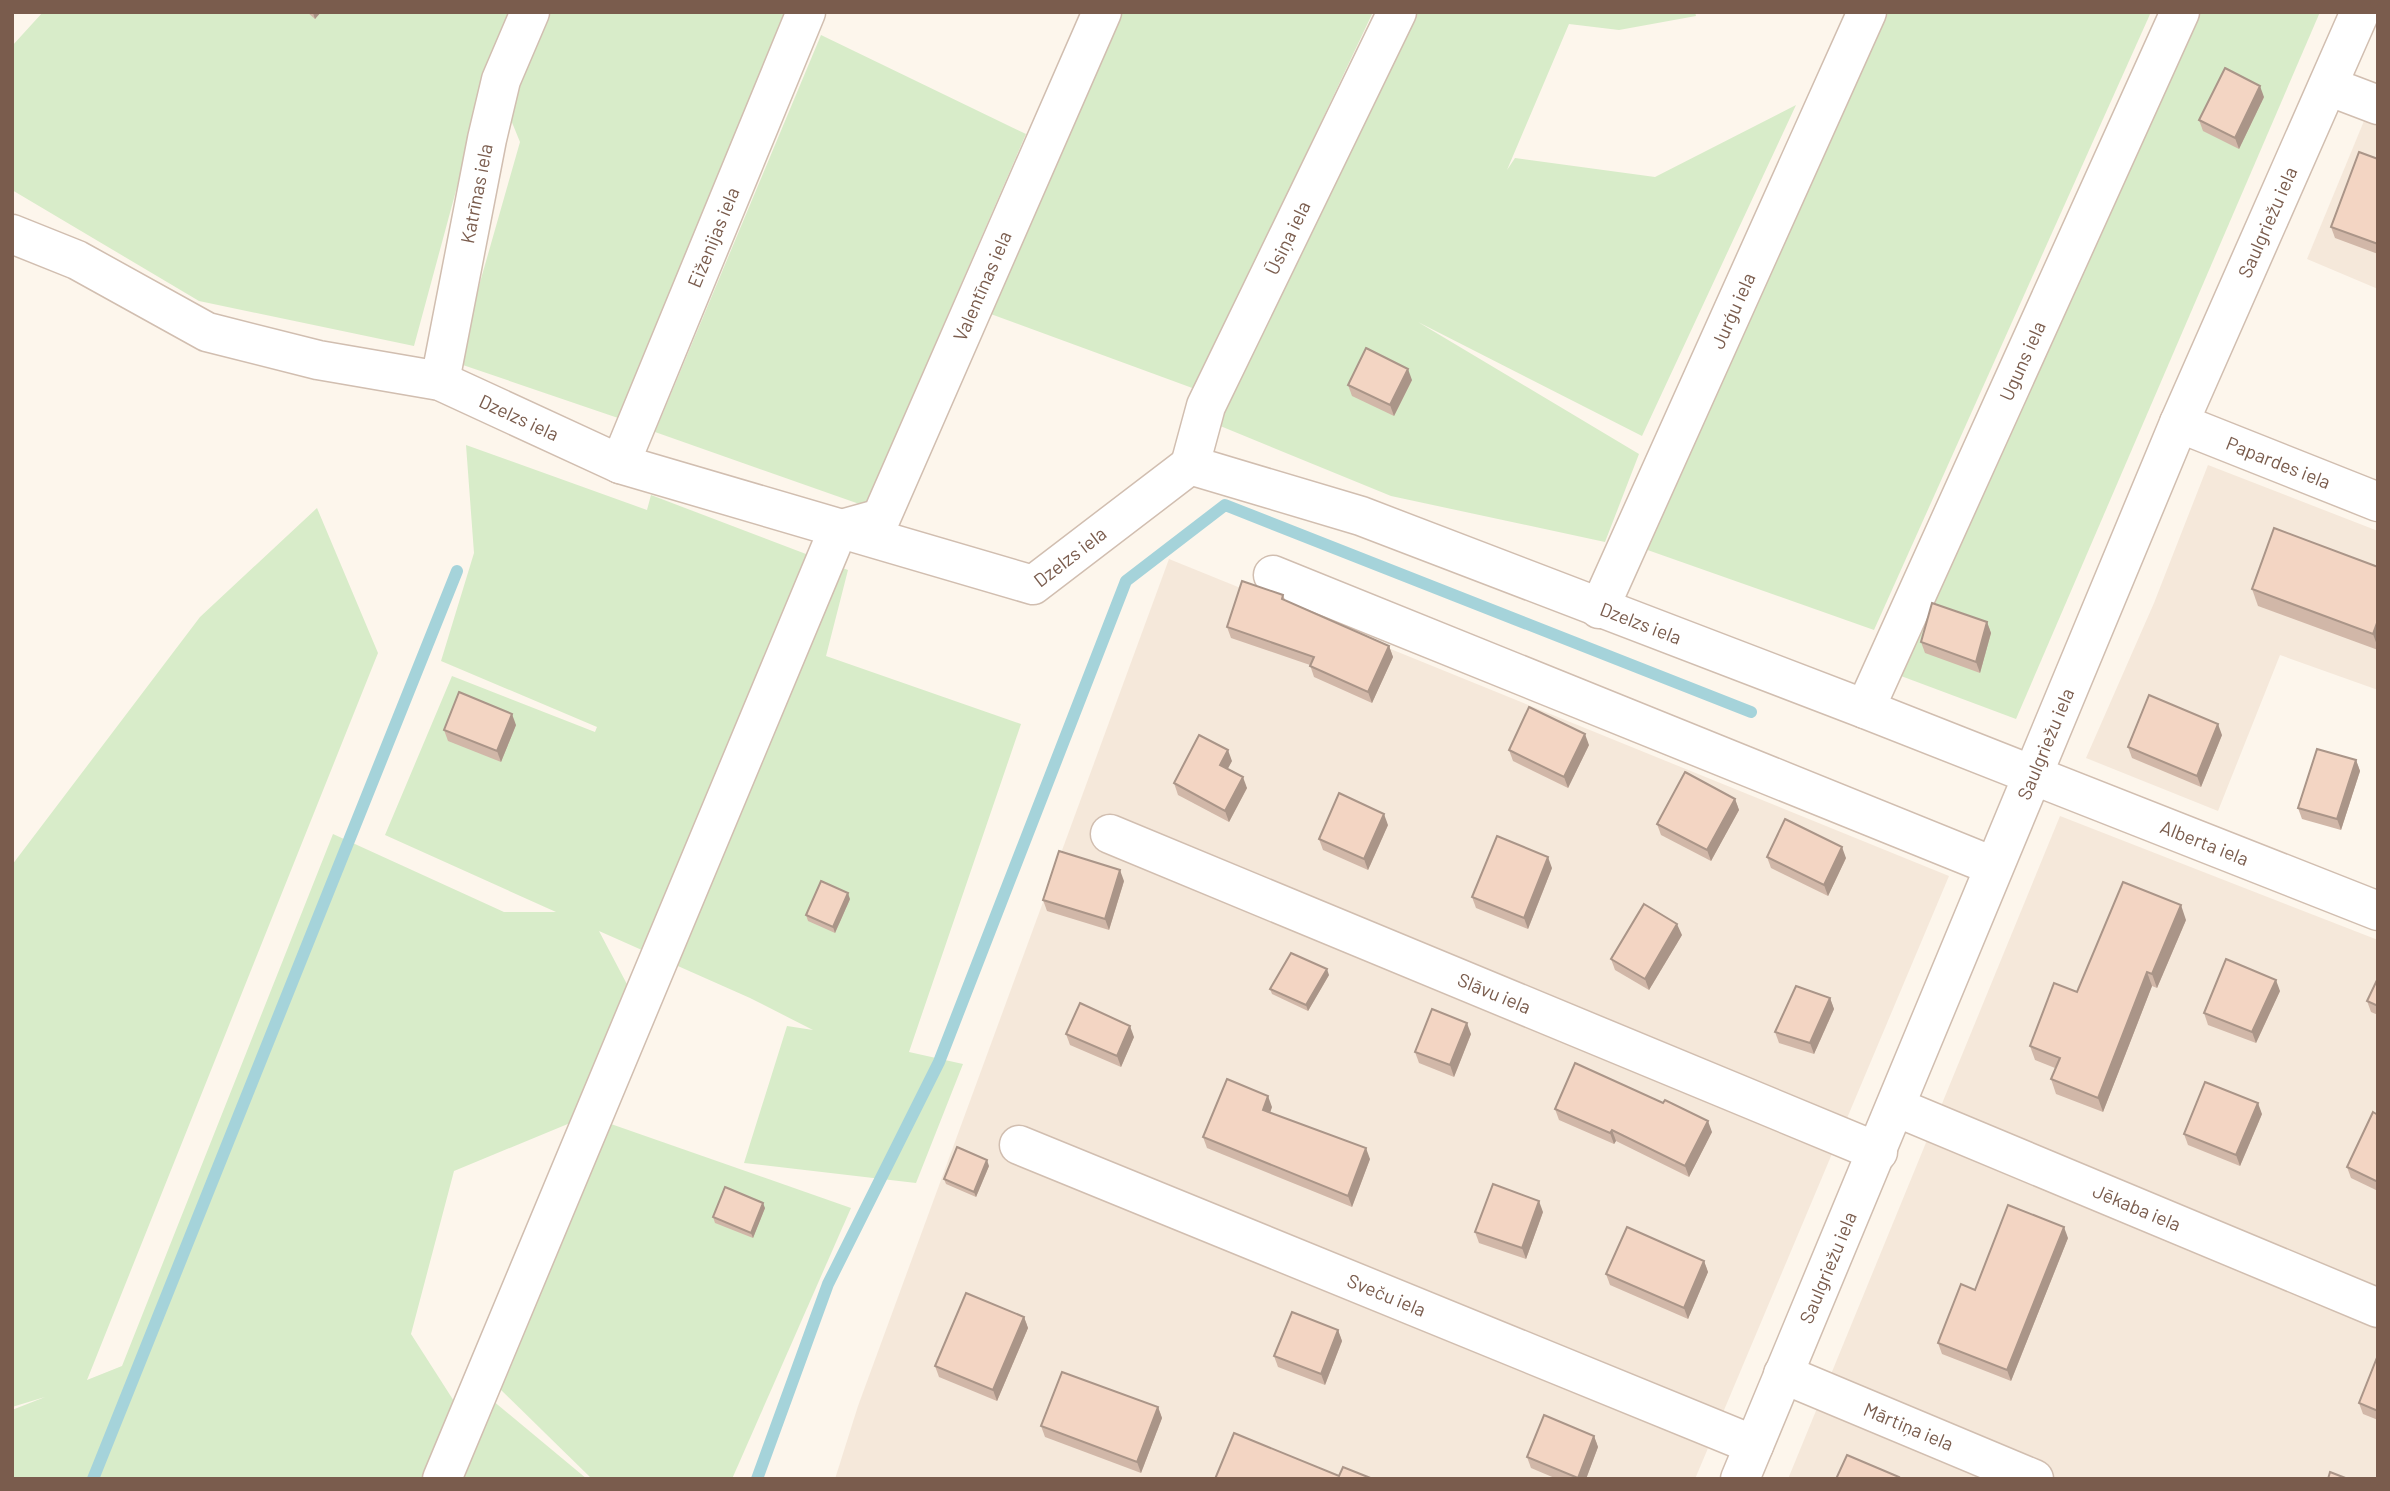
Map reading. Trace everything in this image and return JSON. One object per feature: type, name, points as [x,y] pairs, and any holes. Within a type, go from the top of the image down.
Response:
[{"type":"street","name":"Katrīnas iela","points":[[440,381],[501,80],[530,12]]},
{"type":"street","name":"Eiženijas iela","points":[[620,464],[806,12]]},
{"type":"street","name":"Valentīnas iela","points":[[838,530],[881,518],[1102,12]]},
{"type":"street","name":"Ūsiņa iela","points":[[1190,465],[1206,406],[1397,12]]},
{"type":"street","name":"Jurģu iela","points":[[1600,608],[1867,12]]},
{"type":"street","name":"Uguns iela","points":[[1865,709],[2180,12]]},
{"type":"street","name":"Saulgriežu iela","points":[[1747,1462],[1878,1152],[2030,775],[2179,423],[2360,12]]},
{"type":"street","points":[[2328,86],[2378,106]]},
{"type":"street","name":"Dzelzs iela","points":[[12,234],[78,260],[206,332],[318,360],[440,381],[620,464],[1033,585],[1190,465],[1361,516],[2030,775]]},
{"type":"street","name":"Papardes iela","points":[[2179,423],[2378,502]]},
{"type":"street","points":[[442,1479],[838,530]]},
{"type":"street","points":[[1273,575],[1993,866]]},
{"type":"street","name":"Alberta iela","points":[[2030,775],[2378,911]]},
{"type":"street","name":"Slāvu iela","points":[[1110,834],[1878,1152]]},
{"type":"street","name":"Jēkaba iela","points":[[1896,1108],[2378,1308]]},
{"type":"street","name":"Sveču iela","points":[[1019,1145],[1747,1462]]},
{"type":"street","name":"Mārtiņa iela","points":[[1783,1374],[2034,1479]]},
{"type":"shaded area","points":[[2378,87],[2378,289],[2307,259]]},
{"type":"shaded area","points":[[2208,465],[2378,531],[2378,690],[2280,655],[2218,811],[2086,758],[2154,603]]},
{"type":"shaded area","points":[[1169,559],[1949,876],[1695,1479],[835,1479],[858,1406]]},
{"type":"shaded area","points":[[2060,816],[2378,940],[2378,1479],[1788,1479]]},
{"type":"green space","points":[[43,12],[517,12],[481,98],[414,346],[199,301],[12,190],[12,46]]},
{"type":"green space","points":[[546,12],[791,12],[621,419],[457,363],[520,142],[506,108]]},
{"type":"green space","points":[[1118,12],[1373,12],[1195,389],[988,313]]},
{"type":"green space","points":[[1403,12],[1695,12],[1696,16],[1619,30],[1569,24],[1507,170],[1515,158],[1655,177],[1796,105],[1642,436],[1418,322],[1639,454],[1605,542],[1391,496],[1213,423]]},
{"type":"green space","points":[[1882,12],[2151,12],[1874,630],[1639,547]]},
{"type":"green space","points":[[2189,12],[2320,12],[2016,719],[1893,673]]},
{"type":"green space","points":[[821,35],[1026,134],[865,506],[655,432]]},
{"type":"green space","points":[[466,445],[647,510],[651,495],[848,570],[826,656],[1021,724],[909,1052],[963,1064],[916,1183],[744,1163],[787,1026],[813,1030],[750,998],[599,931],[640,1009],[575,1121],[454,1171],[411,1334],[459,1409],[426,1479],[12,1479],[12,1410],[45,1397],[12,1407],[12,865],[200,617],[317,508],[378,653],[87,1380],[122,1366],[333,834],[504,912],[556,912],[385,835],[452,676],[595,732],[597,727],[441,661],[474,553]]},
{"type":"green space","points":[[611,1124],[851,1208],[732,1479],[592,1479],[499,1388]]},
{"type":"green space","points":[[492,1400],[587,1479],[460,1479]]},
{"type":"building","points":[[2225,68],[2260,86],[2235,138],[2199,120]]},
{"type":"building","points":[[2359,152],[2378,159],[2378,244],[2331,227]]},
{"type":"building","points":[[1366,348],[1408,369],[1390,405],[1348,385]]},
{"type":"building","points":[[2274,528],[2378,567],[2378,620],[2373,634],[2252,589]]},
{"type":"building","points":[[1242,581],[1283,595],[1282,599],[1389,646],[1368,692],[1310,666],[1314,657],[1227,627]]},
{"type":"building","points":[[1932,603],[1987,622],[1976,662],[1921,642]]},
{"type":"building","points":[[459,692],[512,714],[497,751],[444,730]]},
{"type":"building","points":[[2149,695],[2218,724],[2197,776],[2128,747]]},
{"type":"building","points":[[1529,707],[1585,734],[1564,777],[1509,750]]},
{"type":"building","points":[[1199,735],[1228,750],[1220,765],[1243,777],[1225,811],[1174,783]]},
{"type":"building","points":[[2317,749],[2356,760],[2337,819],[2298,808]]},
{"type":"building","points":[[1685,772],[1735,799],[1707,850],[1657,824]]},
{"type":"building","points":[[1339,793],[1384,814],[1364,859],[1319,839]]},
{"type":"building","points":[[1785,819],[1842,847],[1824,885],[1767,857]]},
{"type":"building","points":[[1497,836],[1548,857],[1524,918],[1472,897]]},
{"type":"building","points":[[1059,851],[1120,870],[1105,919],[1043,900]]},
{"type":"building","points":[[821,881],[848,893],[833,927],[806,915]]},
{"type":"building","points":[[2123,882],[2181,905],[2152,974],[2147,972],[2098,1098],[2051,1079],[2060,1058],[2030,1046],[2054,983],[2077,992]]},
{"type":"building","points":[[1644,904],[1677,924],[1645,979],[1611,959]]},
{"type":"building","points":[[1291,953],[1327,969],[1306,1005],[1270,989]]},
{"type":"building","points":[[2226,959],[2276,980],[2252,1032],[2204,1013]]},
{"type":"building","points":[[2378,978],[2378,1006],[2367,1001]]},
{"type":"building","points":[[1796,986],[1830,998],[1810,1043],[1775,1032]]},
{"type":"building","points":[[1080,1003],[1130,1026],[1117,1056],[1066,1034]]},
{"type":"building","points":[[1432,1009],[1467,1023],[1450,1065],[1415,1052]]},
{"type":"building","points":[[1575,1063],[1708,1121],[1685,1166],[1612,1130],[1610,1133],[1555,1109]]},
{"type":"building","points":[[1227,1079],[1268,1096],[1263,1110],[1366,1148],[1348,1196],[1203,1137]]},
{"type":"building","points":[[2205,1082],[2258,1103],[2236,1155],[2184,1134]]},
{"type":"building","points":[[2373,1112],[2378,1115],[2378,1182],[2347,1167]]},
{"type":"building","points":[[957,1147],[987,1160],[974,1192],[944,1179]]},
{"type":"building","points":[[1493,1184],[1539,1201],[1522,1248],[1475,1232]]},
{"type":"building","points":[[725,1187],[763,1203],[751,1233],[713,1217]]},
{"type":"building","points":[[2008,1205],[2064,1227],[2007,1370],[1938,1343],[1961,1284],[1975,1290]]},
{"type":"building","points":[[1627,1227],[1704,1261],[1684,1308],[1606,1274]]},
{"type":"building","points":[[966,1293],[1024,1317],[993,1390],[935,1366]]},
{"type":"building","points":[[1292,1312],[1338,1330],[1321,1374],[1274,1356]]},
{"type":"building","points":[[2378,1355],[2378,1411],[2359,1403]]},
{"type":"building","points":[[1062,1372],[1158,1407],[1137,1462],[1041,1426]]},
{"type":"building","points":[[1544,1415],[1594,1436],[1578,1478],[1527,1457]]},
{"type":"building","points":[[1234,1433],[1339,1476],[1343,1467],[1373,1479],[1215,1479]]},
{"type":"building","points":[[1847,1455],[1899,1477],[1836,1479]]},
{"type":"building","points":[[2330,1472],[2348,1479],[2328,1479]]},
{"type":"waterway","points":[[757,1479],[828,1284],[939,1062],[1126,581],[1225,505],[1751,712]]},
{"type":"waterway","points":[[93,1479],[457,571]]}]
